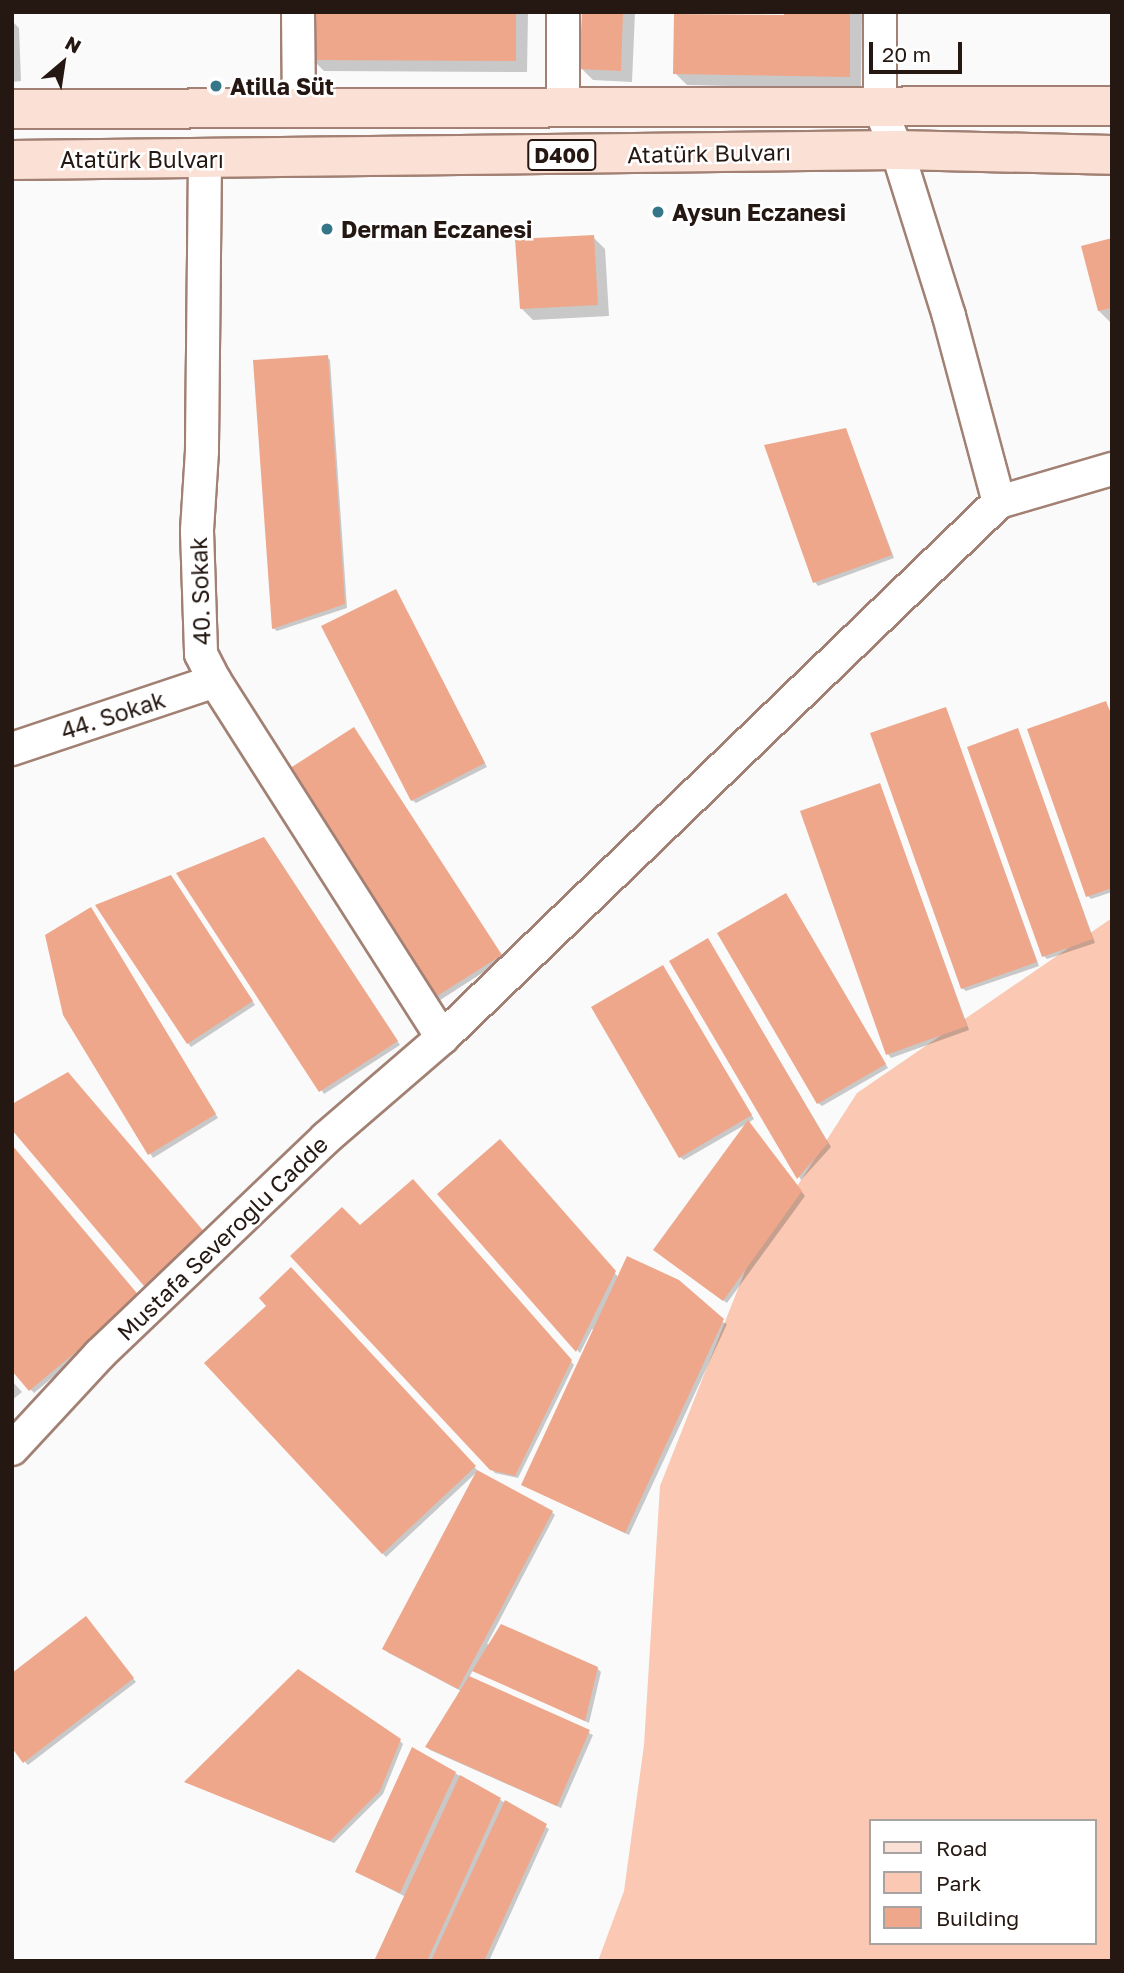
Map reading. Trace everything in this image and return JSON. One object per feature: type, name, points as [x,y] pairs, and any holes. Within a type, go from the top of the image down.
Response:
[{"type":"main road","name":"Atatürk Bulvarı","points":[[12,109],[880,109],[1112,106]]},
{"type":"main road","name":"Atatürk Bulvarı","points":[[12,160],[897,150],[1112,155]]},
{"type":"street","points":[[298,12],[299,107]]},
{"type":"street","points":[[563,12],[563,108]]},
{"type":"street","points":[[880,12],[880,109],[897,150],[949,316],[999,502],[1112,469]]},
{"type":"street","name":"40. Sokak","points":[[205,159],[202,451],[197,531],[201,654],[215,681],[442,1038]]},
{"type":"street","name":"Mustafa Severoğlu Cadde","points":[[12,1449],[100,1354],[277,1185],[442,1038],[999,502]]},
{"type":"street","name":"44. Sokak","points":[[12,748],[215,681]]},
{"type":"green space","points":[[1112,918],[1112,1961],[598,1961],[624,1891],[644,1745],[660,1486],[749,1261],[857,1093]]},
{"type":"building","points":[[311,12],[516,12],[516,61],[310,60]]},
{"type":"building","points":[[582,12],[623,12],[621,71],[579,69]]},
{"type":"building","points":[[784,12],[850,12],[850,77],[673,74],[674,14],[784,15]]},
{"type":"building","points":[[594,235],[598,305],[520,309],[515,239]]},
{"type":"building","points":[[1112,238],[1112,308],[1098,311],[1081,246]]},
{"type":"building","points":[[328,355],[345,604],[272,629],[253,360]]},
{"type":"building","points":[[846,428],[892,555],[813,583],[764,445]]},
{"type":"building","points":[[396,589],[485,763],[411,801],[321,626]]},
{"type":"building","points":[[1106,701],[1112,717],[1112,888],[1086,897],[1027,729]]},
{"type":"building","points":[[946,707],[1037,962],[961,989],[870,733]]},
{"type":"building","points":[[354,727],[502,955],[429,1001],[281,774]]},
{"type":"building","points":[[1018,728],[1093,939],[1042,957],[967,747]]},
{"type":"building","points":[[880,783],[967,1026],[886,1055],[800,811]]},
{"type":"building","points":[[264,837],[398,1041],[319,1092],[176,873]]},
{"type":"building","points":[[171,875],[253,1001],[187,1044],[95,905]]},
{"type":"building","points":[[786,893],[886,1064],[817,1104],[717,933]]},
{"type":"building","points":[[91,907],[216,1114],[148,1155],[63,1015],[45,935]]},
{"type":"building","points":[[708,938],[828,1143],[797,1179],[669,961]]},
{"type":"building","points":[[663,965],[752,1115],[679,1158],[591,1007]]},
{"type":"building","points":[[68,1072],[206,1234],[144,1286],[12,1130],[12,1104]]},
{"type":"building","points":[[748,1120],[802,1191],[723,1301],[653,1250]]},
{"type":"building","points":[[500,1139],[616,1271],[576,1352],[437,1194]]},
{"type":"building","points":[[12,1145],[141,1298],[29,1391],[12,1371]]},
{"type":"building","points":[[413,1179],[572,1360],[515,1476],[490,1470],[290,1256],[342,1207],[360,1225]]},
{"type":"building","points":[[627,1256],[679,1280],[724,1319],[625,1533],[521,1485]]},
{"type":"building","points":[[291,1267],[476,1466],[382,1554],[204,1363],[266,1306],[259,1298]]},
{"type":"building","points":[[477,1470],[553,1511],[458,1689],[382,1649]]},
{"type":"building","points":[[86,1616],[134,1678],[23,1763],[12,1748],[12,1673]]},
{"type":"building","points":[[501,1624],[598,1667],[585,1721],[472,1671]]},
{"type":"building","points":[[298,1669],[401,1739],[380,1791],[330,1841],[184,1782]]},
{"type":"building","points":[[469,1676],[590,1730],[557,1806],[425,1747]]},
{"type":"building","points":[[412,1747],[456,1772],[400,1893],[355,1872]]},
{"type":"building","points":[[460,1775],[501,1798],[427,1961],[374,1961]]},
{"type":"building","points":[[505,1800],[547,1824],[484,1961],[431,1961]]},
{"type":"place","name":"Atilla Süt","points":[[216,86]]},
{"type":"place","name":"Aysun Eczanesi","points":[[658,212]]},
{"type":"place","name":"Derman Eczanesi","points":[[327,229]]}]
